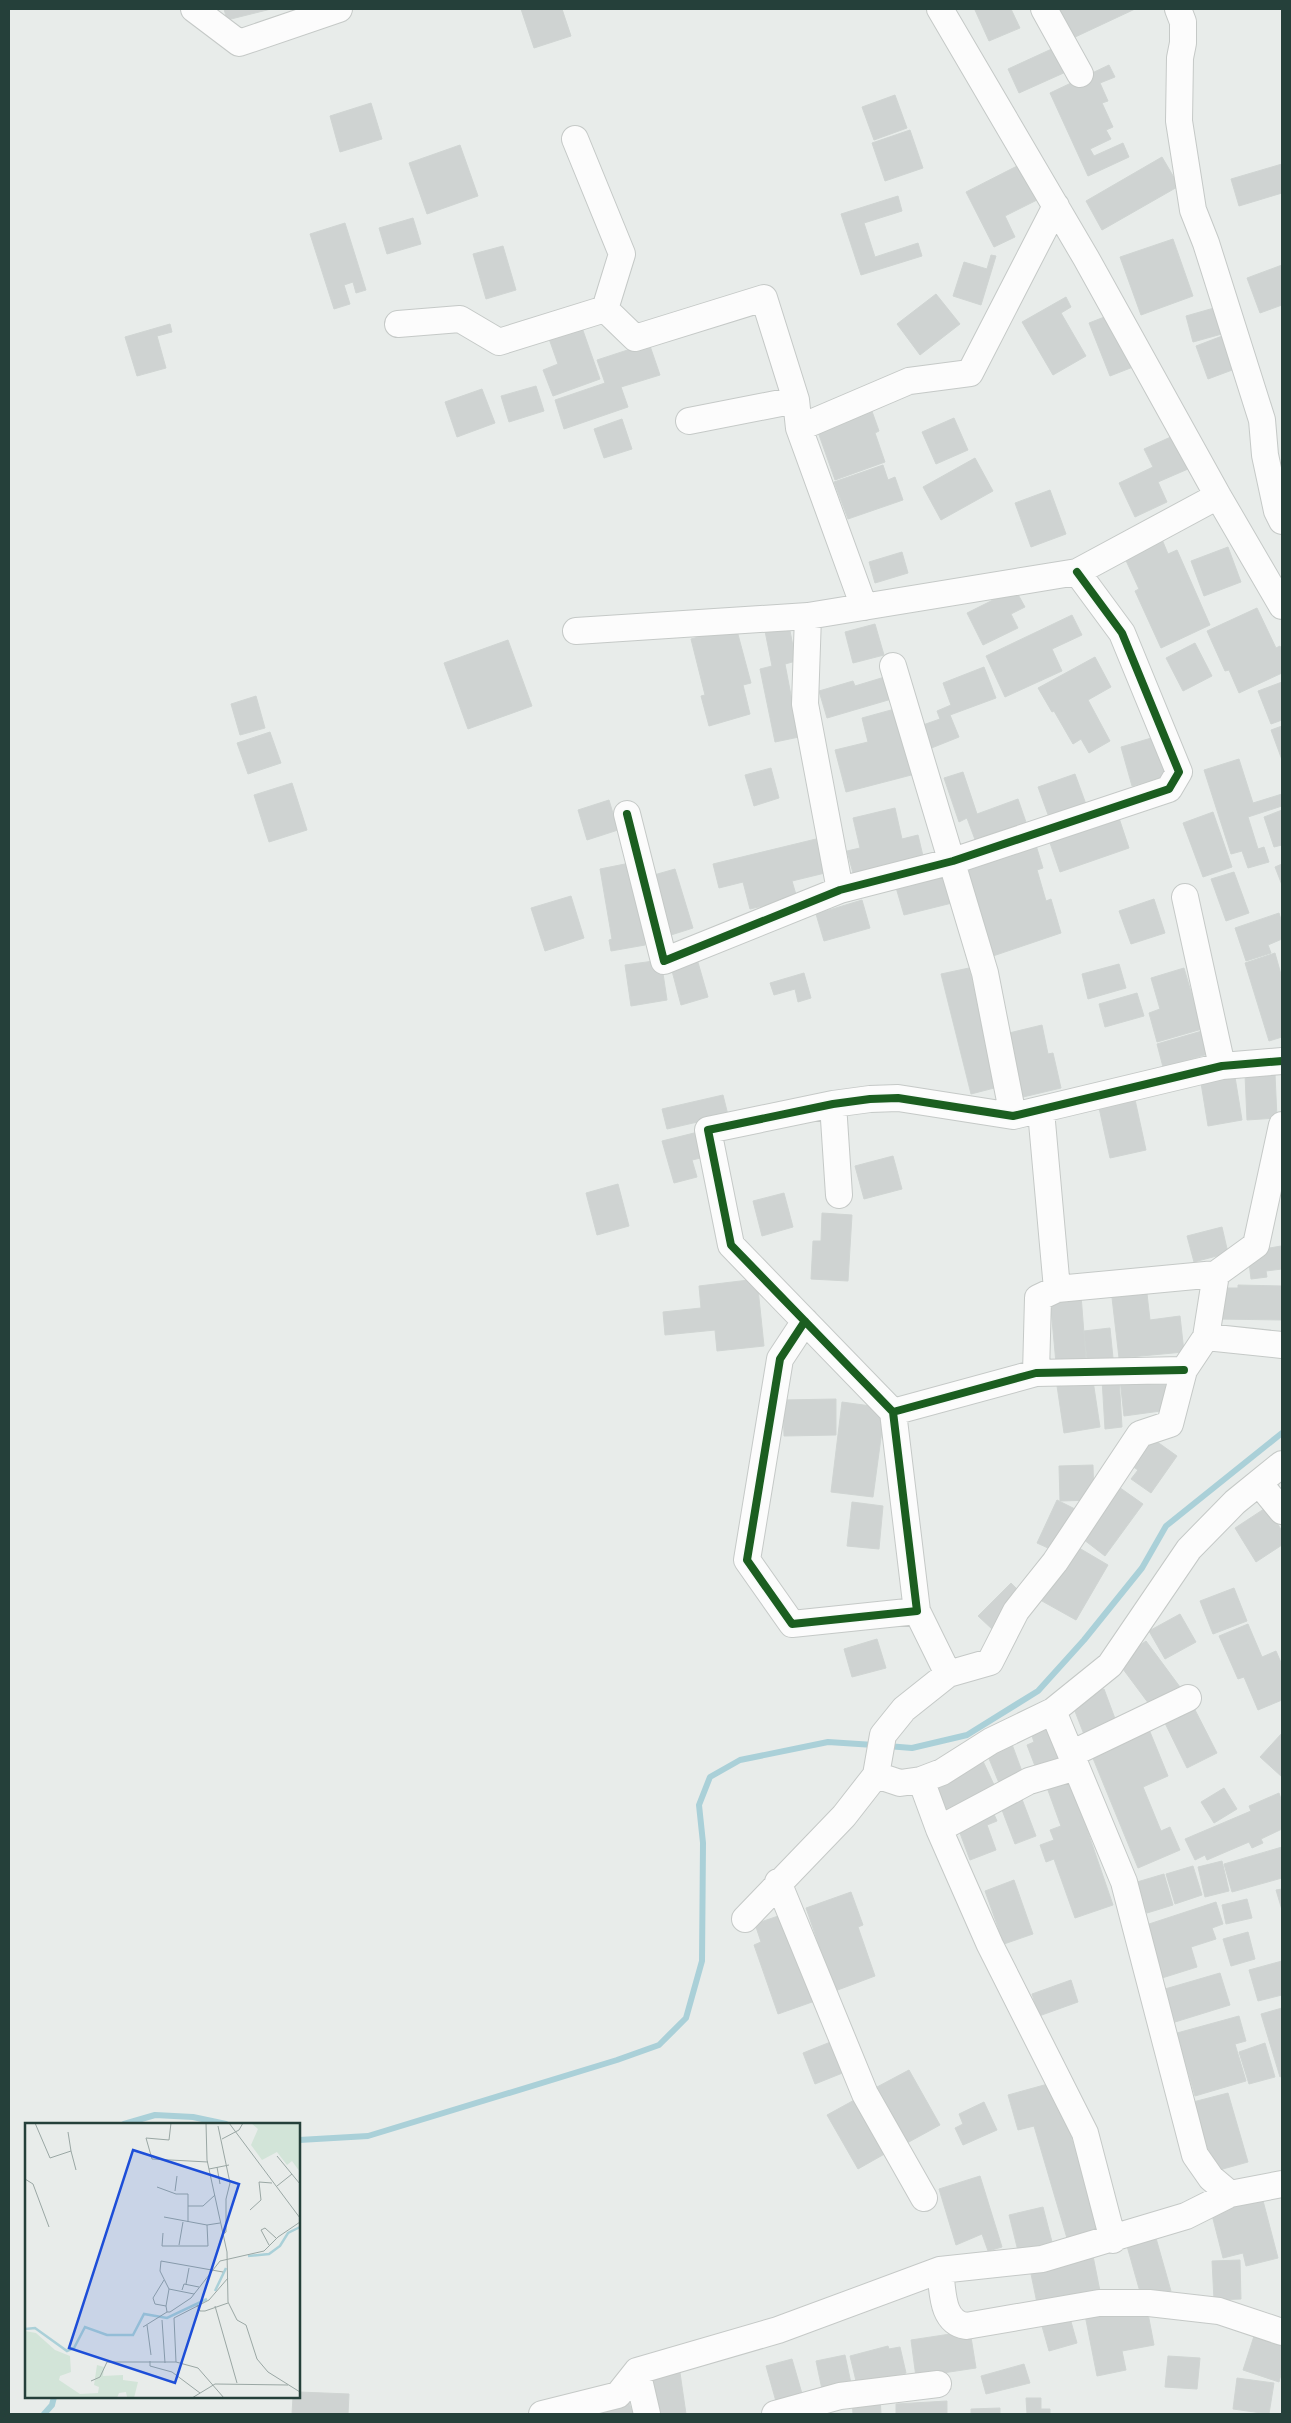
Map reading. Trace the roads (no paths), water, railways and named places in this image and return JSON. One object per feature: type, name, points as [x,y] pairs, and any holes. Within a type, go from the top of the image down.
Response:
[{"type":"street","points":[[194,9],[239,43],[339,9]]},
{"type":"street","points":[[940,9],[1056,206],[1218,496],[1282,606]]},
{"type":"street","points":[[1044,9],[1080,74]]},
{"type":"street","points":[[1178,9],[1183,22],[1184,43],[1180,58],[1180,121],[1193,210],[1206,243],[1262,420],[1267,464],[1276,511],[1282,521]]},
{"type":"street","points":[[575,139],[622,254],[606,308]]},
{"type":"street","points":[[800,428],[909,381],[970,373],[1056,206]]},
{"type":"street","points":[[606,308],[635,338],[764,298],[796,400],[800,428],[864,607]]},
{"type":"street","points":[[398,324],[460,319],[498,342],[606,308]]},
{"type":"street","points":[[689,421],[796,400]]},
{"type":"street","points":[[576,631],[808,616],[937,593],[1077,572],[1218,496]]},
{"type":"street","points":[[627,814],[664,960],[840,890],[953,861],[1169,789],[1178,772],[1122,633],[1077,572]]},
{"type":"street","points":[[808,616],[805,704],[840,890]]},
{"type":"street","points":[[893,666],[985,973],[1013,1116]]},
{"type":"street","points":[[1186,897],[1222,1066]]},
{"type":"street","points":[[948,1674],[917,1611],[893,1412],[731,1245],[708,1130],[833,1104],[870,1099],[898,1098],[1013,1116],[1041,1111],[1222,1066],[1282,1061]]},
{"type":"street","points":[[833,1104],[839,1195]]},
{"type":"street","points":[[1041,1111],[1056,1289]]},
{"type":"street","points":[[1036,1373],[1038,1298],[1056,1289],[1216,1274],[1256,1245],[1282,1125]]},
{"type":"street","points":[[745,1919],[778,1882],[844,1816],[877,1768],[883,1735],[904,1709],[948,1674],[990,1662],[1016,1611],[1055,1562],[1140,1434],[1170,1424],[1184,1370],[1206,1337],[1216,1274]]},
{"type":"street","points":[[805,1321],[780,1359],[747,1560],[792,1624],[917,1611]]},
{"type":"street","points":[[1206,1337],[1282,1345]]},
{"type":"street","points":[[893,1412],[1036,1373],[1184,1370]]},
{"type":"street","points":[[877,1768],[900,1783],[922,1780],[942,1772],[992,1740],[1053,1711],[1110,1665],[1189,1549],[1235,1502],[1282,1464]]},
{"type":"street","points":[[1259,1483],[1282,1511]]},
{"type":"street","points":[[939,1829],[1188,1698]]},
{"type":"street","points":[[1053,1711],[1124,1882],[1195,2155],[1211,2178],[1230,2194]]},
{"type":"street","points":[[922,1780],[939,1829],[990,1945],[1085,2133],[1113,2240]]},
{"type":"street","points":[[778,1882],[865,2094],[924,2198]]},
{"type":"street","points":[[542,2414],[618,2396],[637,2371],[778,2330],[940,2270],[1042,2260],[1113,2240],[1186,2216],[1230,2194],[1282,2184]]},
{"type":"street","points":[[940,2270],[948,2316],[958,2325],[966,2326],[1099,2303],[1149,2303],[1219,2311],[1282,2332]]},
{"type":"street","points":[[637,2371],[647,2414]]},
{"type":"street","points":[[775,2414],[840,2396],[938,2384]]},
{"type":"waterway","points":[[887,1746],[912,1748],[967,1735],[1038,1691],[1084,1640],[1142,1568],[1166,1526],[1282,1433]]},
{"type":"waterway","points":[[300,2140],[368,2136],[617,2060],[659,2045],[686,2018],[702,1961],[703,1843],[699,1805],[710,1777],[740,1760],[828,1742],[874,1745]]},
{"type":"waterway","points":[[127,2123],[155,2115],[193,2117],[221,2123]]},
{"type":"waterway","points":[[44,2414],[52,2405],[54,2398]]}]
